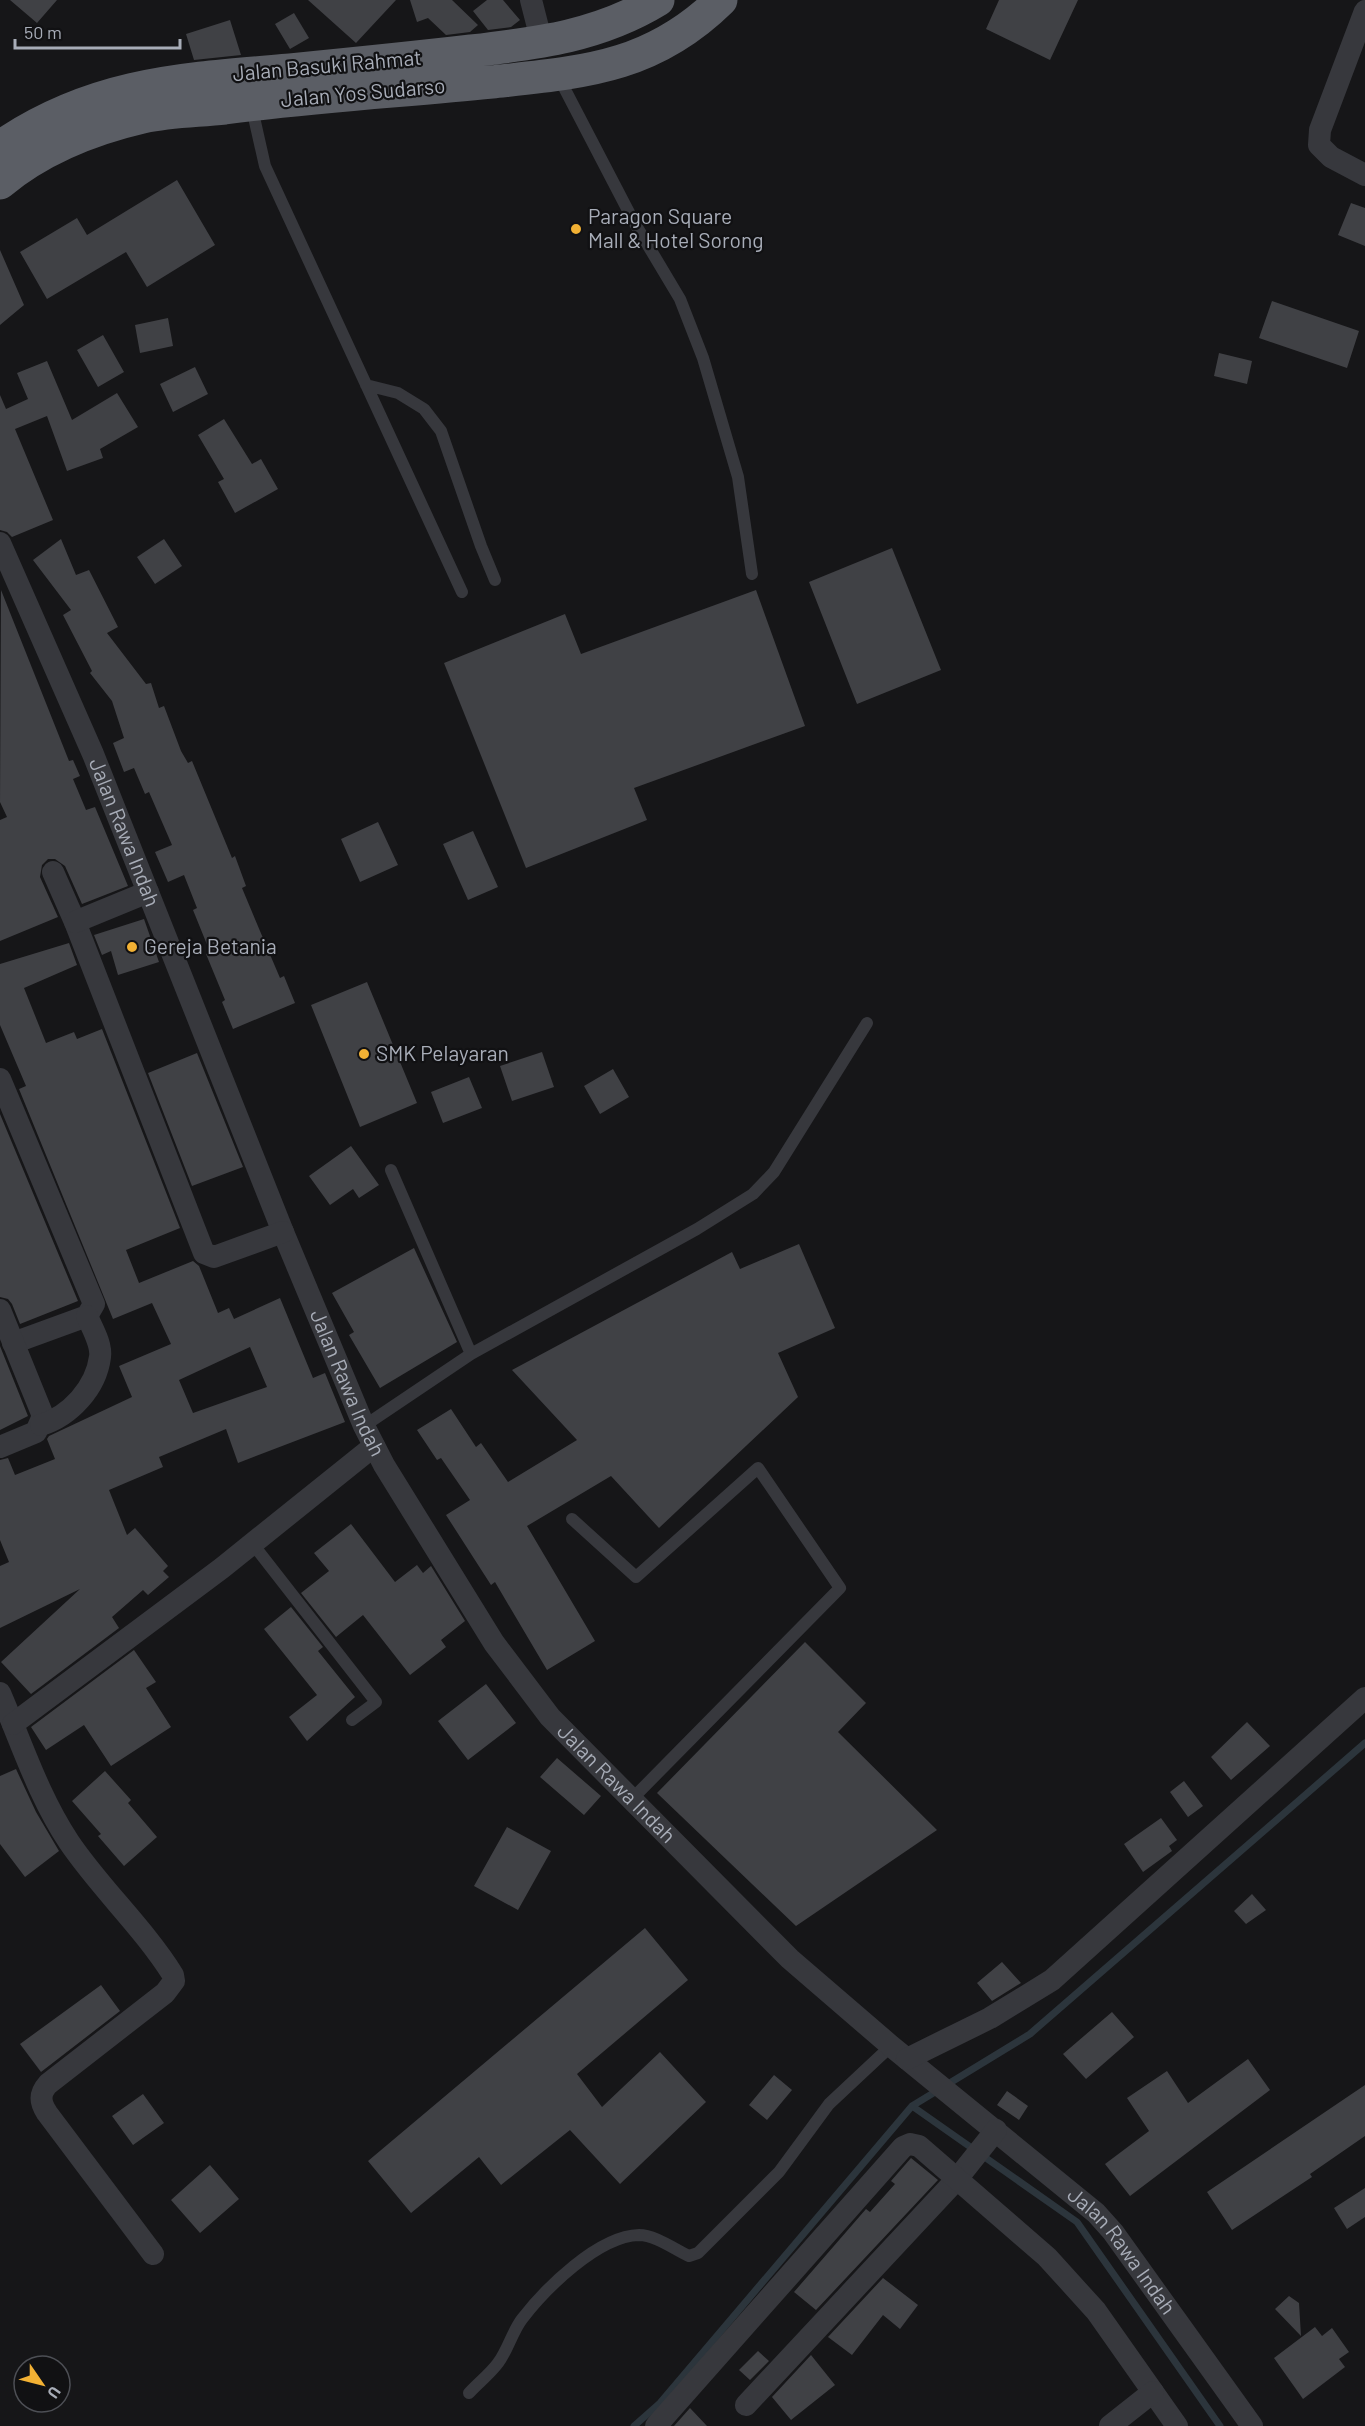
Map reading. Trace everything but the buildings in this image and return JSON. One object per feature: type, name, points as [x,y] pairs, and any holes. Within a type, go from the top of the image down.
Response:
[{"type":"highway","name":"Jalan Basuki Rahmat","points":[[0,147],[56,113],[123,90],[180,79],[392,60],[556,41],[614,22],[658,0]]},
{"type":"highway","name":"Jalan Yos Sudarso","points":[[0,183],[17,169],[62,143],[103,128],[145,117],[251,104],[558,75],[642,56],[698,23],[721,0]]},
{"type":"street","points":[[531,0],[542,43]]},
{"type":"street","points":[[1365,12],[1320,130],[1319,145],[1331,157],[1365,174]]},
{"type":"street","name":"Jalan Rawa Indah","points":[[0,543],[93,754],[283,1232],[369,1436],[504,1658],[550,1717],[790,1959],[961,2102],[992,2134],[1083,2201],[1113,2232],[1252,2426]]},
{"type":"street","points":[[52,872],[75,922],[204,1253],[214,1257],[283,1232]]},
{"type":"street","points":[[75,922],[148,892]]},
{"type":"street","points":[[1,1085],[94,1304],[87,1316],[13,1343]]},
{"type":"street","points":[[0,1310],[43,1416],[41,1425]]},
{"type":"street","points":[[0,1448],[32,1435],[41,1425],[64,1416],[92,1380],[100,1356],[87,1316]]},
{"type":"street","points":[[13,1724],[252,1543],[369,1436]]},
{"type":"street","points":[[0,1693],[35,1782],[70,1842],[173,1975],[174,1981],[165,1993],[48,2084],[41,2096],[41,2104],[47,2113],[153,2254]]},
{"type":"street","points":[[907,2059],[990,2018],[1052,1980],[1365,1698]]},
{"type":"street","points":[[746,2405],[961,2174],[992,2134]]},
{"type":"street","points":[[656,2426],[903,2147],[910,2144],[919,2146],[961,2174],[1047,2258],[1096,2311],[1177,2426]]},
{"type":"street","points":[[1110,2426],[1153,2392]]},
{"type":"lane","points":[[558,75],[634,222],[680,299],[703,358],[738,477],[752,574]]},
{"type":"lane","points":[[251,104],[265,166],[462,592]]},
{"type":"lane","points":[[366,385],[398,393],[424,409],[441,431],[495,580]]},
{"type":"lane","points":[[369,1436],[471,1354],[697,1229],[753,1194],[774,1172],[867,1023]]},
{"type":"lane","points":[[392,1170],[471,1354]]},
{"type":"lane","points":[[572,1519],[636,1577],[758,1468],[840,1588],[631,1800]]},
{"type":"lane","points":[[252,1543],[376,1702],[352,1720]]},
{"type":"lane","points":[[469,2393],[498,2363],[521,2320],[542,2296],[589,2254],[627,2237],[639,2235],[650,2237],[689,2256],[698,2253],[779,2172],[829,2104],[907,2059]]},
{"type":"waterway","points":[[634,2426],[660,2403],[912,2106],[1030,2034],[1365,1743]]},
{"type":"waterway","points":[[912,2106],[1077,2222],[1220,2426]]},
{"type":"place","name":"Paragon Square Mall & Hotel Sorong","points":[[576,229]]},
{"type":"place","name":"Gereja Betania","points":[[132,947]]},
{"type":"place","name":"SMK Pelayaran","points":[[364,1054]]}]
